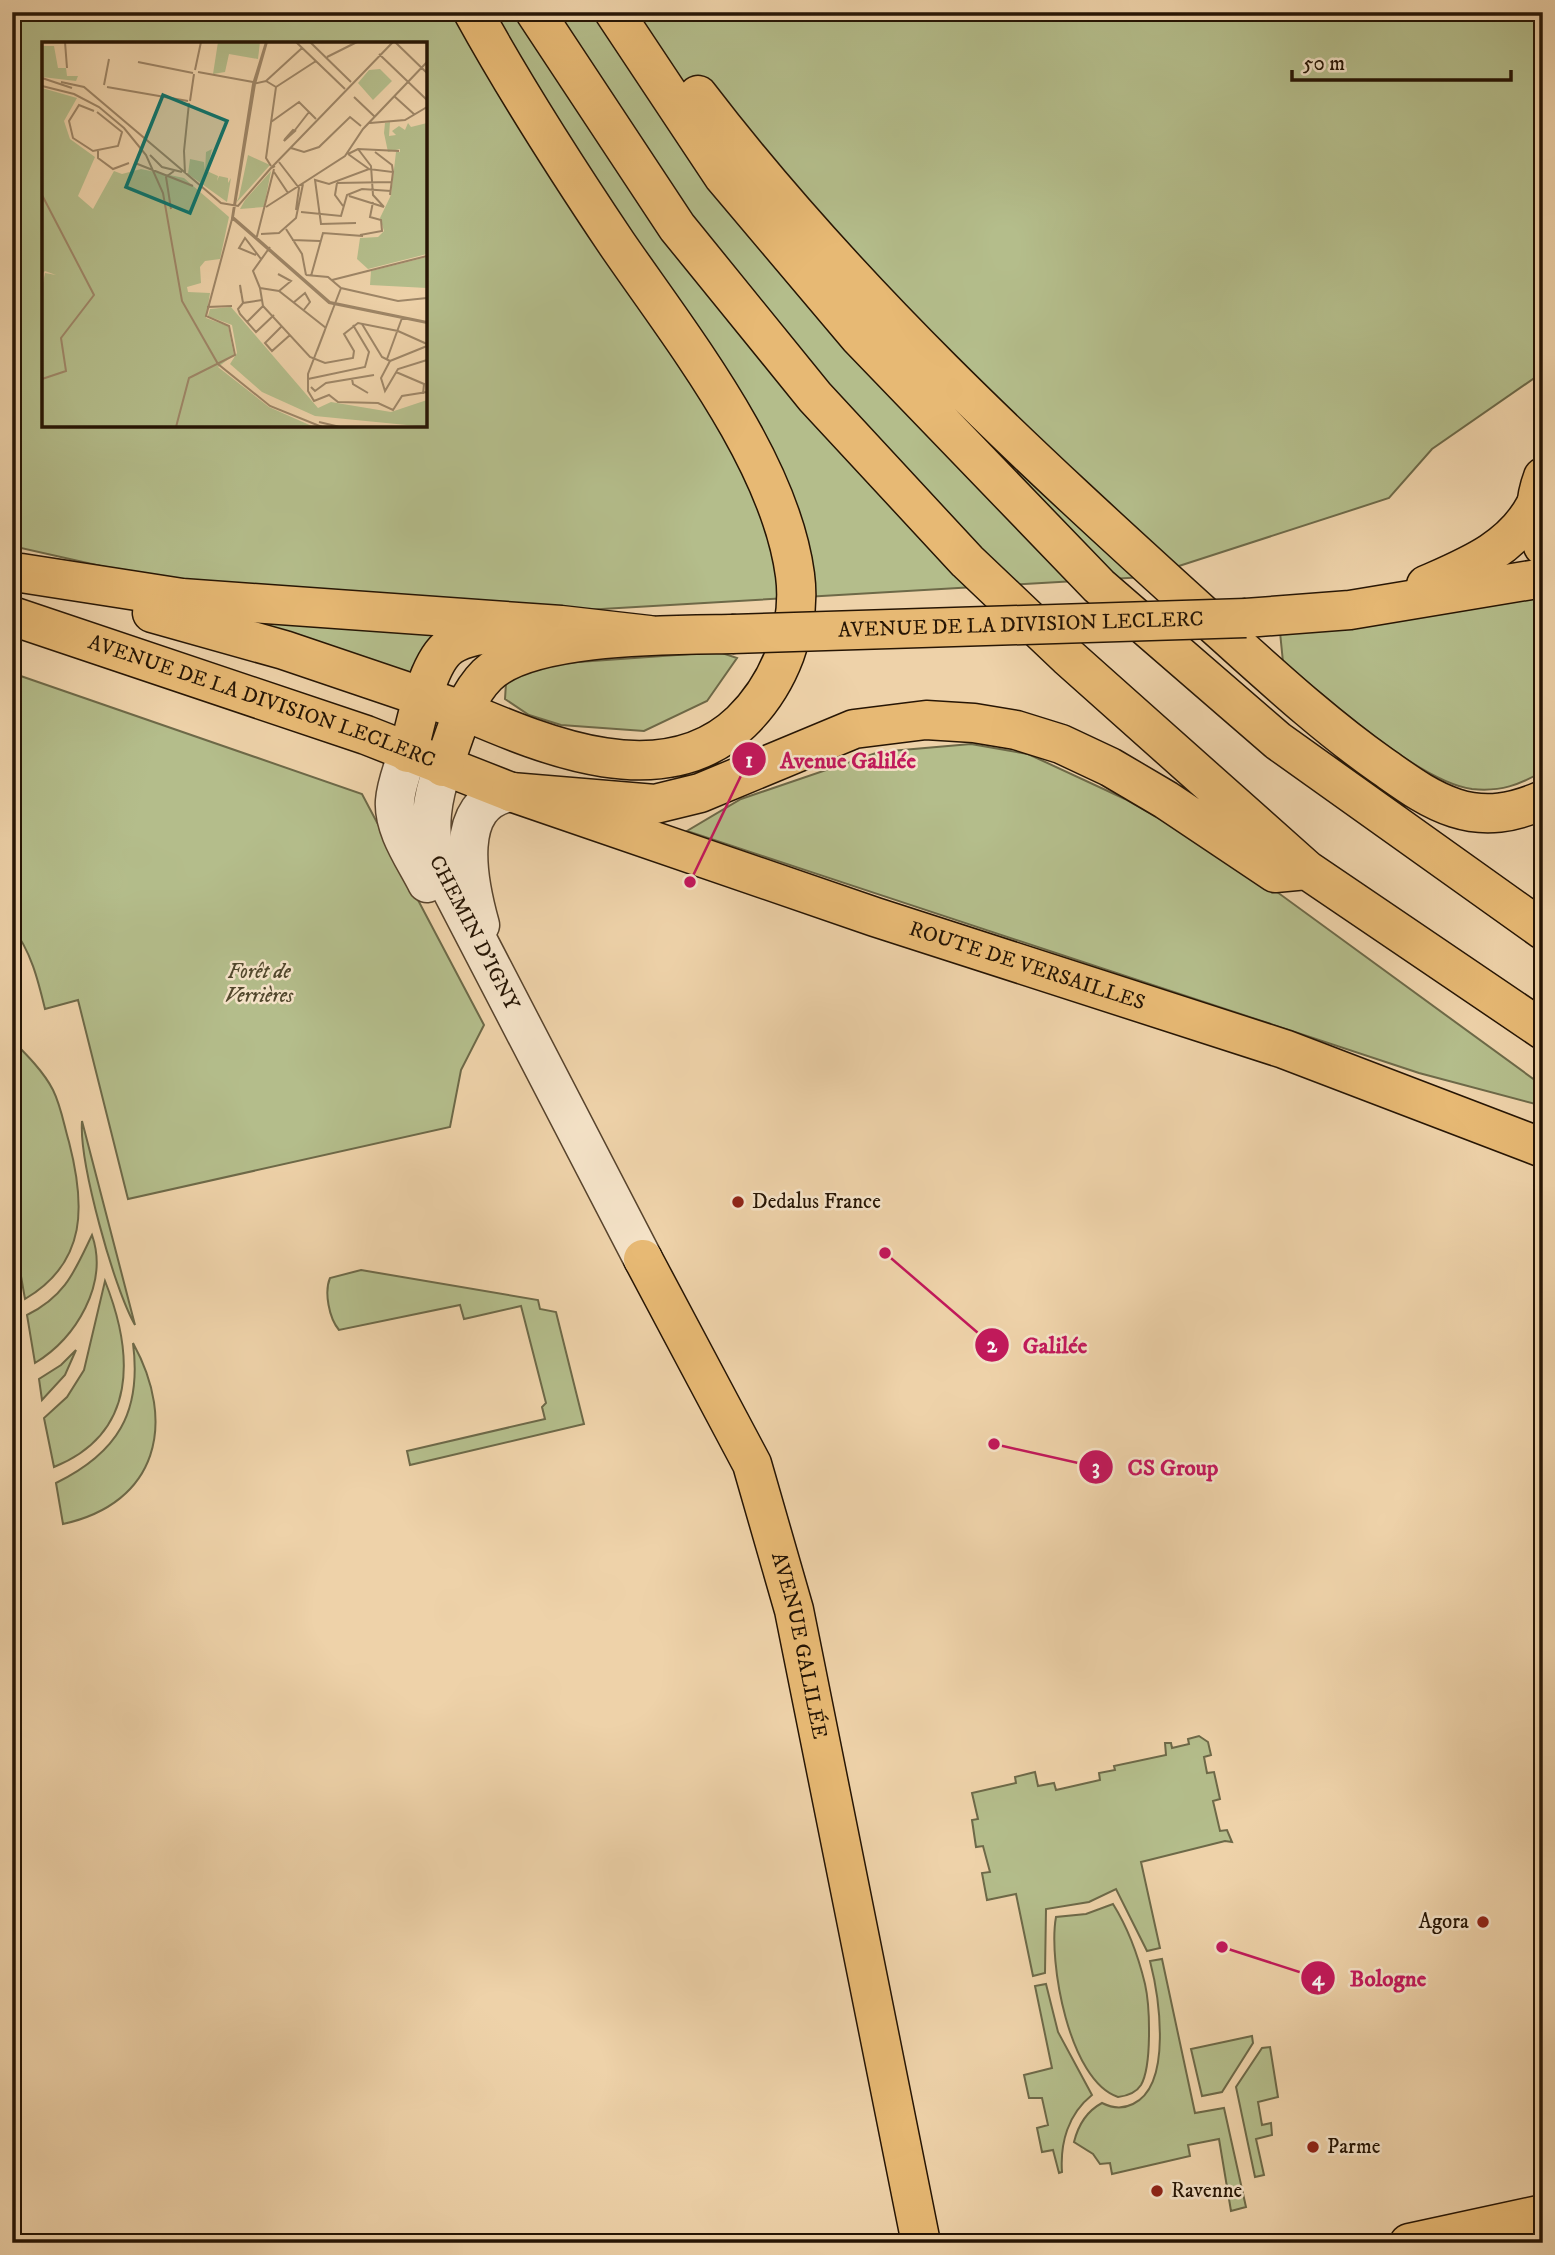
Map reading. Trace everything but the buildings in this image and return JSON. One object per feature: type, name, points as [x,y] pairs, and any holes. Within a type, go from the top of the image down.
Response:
[{"type":"main road","points":[[17,572],[284,650],[464,711],[514,733],[581,754],[641,761],[696,749],[736,726],[756,708],[782,663],[792,627],[795,576],[779,514],[765,477],[684,340],[523,103],[473,12]]},
{"type":"main road","points":[[535,12],[677,228],[824,407],[967,561],[1068,657],[1307,870],[1543,1030]]},
{"type":"main road","points":[[616,16],[660,46],[741,152],[900,330],[1036,463],[1300,701],[1350,743],[1410,786],[1455,808],[1497,814],[1521,810],[1543,800]]},
{"type":"main road","points":[[616,16],[723,176],[859,337],[1099,586],[1278,741],[1543,930]]},
{"type":"main road","points":[[1539,492],[1536,530],[1543,546]]},
{"type":"main road","name":"AVENUE DE LA DIVISION LECLERC","points":[[1390,602],[1489,555],[1511,539],[1539,492]]},
{"type":"main road","points":[[17,572],[182,598],[561,625],[649,635]]},
{"type":"main road","name":"AVENUE DE LA DIVISION LECLERC","points":[[649,635],[732,635],[1317,614],[1438,597],[1543,578]]},
{"type":"main road","name":"AVENUE DE LA DIVISION LECLERC","points":[[12,616],[353,730],[511,792]]},
{"type":"main road","points":[[408,753],[438,660],[448,648],[478,635],[561,625]]},
{"type":"main road","points":[[443,766],[464,711],[488,674],[521,656],[544,649],[649,635]]},
{"type":"main road","points":[[511,792],[655,804],[700,793],[854,729],[926,720],[974,723],[1016,730],[1061,744],[1110,767],[1166,800],[1275,873],[1307,870]]},
{"type":"main road","name":"ROUTE DE VERSAILLES","points":[[511,792],[875,917],[1284,1049],[1543,1148]]},
{"type":"main road","name":"AVENUE GALILÉE","points":[[643,1259],[752,1464],[794,1610],[921,2243]]},
{"type":"main road","points":[[1409,2243],[1543,2214]]},
{"type":"street","points":[[408,753],[395,800],[402,832],[463,949],[526,1034]]},
{"type":"street","name":"CHEMIN D'IGNY","points":[[443,766],[432,808],[432,846],[445,881],[554,1091]]},
{"type":"street","points":[[501,987],[478,920],[471,882],[470,832],[480,806],[499,794],[511,792]]},
{"type":"street","name":"AVENUE GALILÉE","points":[[554,1091],[643,1259]]},
{"type":"green space","points":[[12,12],[1543,12],[1543,372],[1432,449],[1389,498],[1145,577],[498,615],[163,580],[12,546]]},
{"type":"green space","points":[[1543,595],[1543,771],[1509,786],[1472,789],[1450,783],[1426,771],[1374,736],[1283,662],[1280,632]]},
{"type":"green space","points":[[226,612],[430,628],[435,641],[413,666],[408,679]]},
{"type":"green space","points":[[719,652],[737,658],[707,701],[644,731],[561,725],[529,715],[505,699],[506,683],[522,670],[550,664]]},
{"type":"green space","name":"Forêt de Verrières","points":[[12,673],[362,794],[484,1025],[461,1070],[450,1127],[128,1199],[78,1000],[45,1009],[29,956],[12,927]]},
{"type":"green space","points":[[971,744],[1028,754],[1125,799],[1240,865],[1543,1086],[1543,1106],[1419,1073],[687,831],[741,799],[879,752]]},
{"type":"green space","points":[[12,1040],[40,1070],[56,1096],[78,1187],[77,1230],[71,1249],[61,1268],[46,1284],[25,1299],[12,1225]]},
{"type":"green space","points":[[82,1121],[135,1325],[117,1284],[100,1225],[86,1165]]},
{"type":"green space","points":[[92,1235],[96,1272],[85,1308],[64,1339],[35,1363],[27,1315],[60,1291],[74,1271]]},
{"type":"green space","points":[[361,1270],[538,1300],[540,1309],[556,1312],[584,1424],[410,1465],[407,1451],[545,1419],[542,1407],[546,1403],[521,1306],[464,1319],[460,1305],[339,1330],[329,1305],[327,1290],[330,1278]]},
{"type":"green space","points":[[105,1281],[121,1336],[124,1363],[122,1389],[115,1412],[101,1434],[81,1452],[54,1467],[44,1418],[67,1397],[84,1370]]},
{"type":"green space","points":[[133,1343],[147,1373],[154,1402],[155,1430],[150,1456],[138,1479],[120,1498],[95,1513],[63,1524],[56,1483],[95,1458],[110,1444],[121,1428],[129,1410],[133,1390]]},
{"type":"green space","points":[[76,1350],[65,1375],[42,1400],[39,1379],[61,1365]]},
{"type":"green space","points":[[1199,1736],[1208,1742],[1211,1755],[1204,1757],[1207,1773],[1214,1772],[1220,1799],[1213,1801],[1220,1831],[1227,1830],[1232,1842],[1225,1841],[1141,1862],[1160,1948],[1147,1951],[1116,1889],[1089,1902],[1046,1909],[1045,1973],[1033,1976],[1016,1894],[987,1900],[982,1873],[990,1872],[983,1846],[976,1847],[972,1820],[978,1819],[972,1793],[1016,1783],[1015,1777],[1035,1772],[1038,1786],[1054,1783],[1056,1790],[1100,1780],[1099,1773],[1115,1770],[1114,1766],[1166,1755],[1165,1743],[1171,1743],[1172,1748],[1189,1744],[1188,1739]]},
{"type":"green space","points":[[1113,1904],[1128,1932],[1139,1963],[1147,1994],[1149,2021],[1145,2076],[1141,2085],[1131,2094],[1118,2097],[1101,2086],[1087,2068],[1075,2045],[1059,1989],[1054,1937],[1056,1917],[1086,1914]]},
{"type":"green space","points":[[1162,1959],[1195,2113],[1224,2108],[1246,2207],[1231,2211],[1219,2139],[1188,2145],[1190,2156],[1112,2174],[1110,2163],[1100,2164],[1093,2154],[1074,2142],[1084,2120],[1097,2106],[1102,2103],[1118,2107],[1133,2104],[1146,2094],[1154,2079],[1160,2038],[1157,1995],[1150,1961]]},
{"type":"green space","points":[[1046,1984],[1058,2032],[1092,2095],[1071,2120],[1062,2150],[1062,2172],[1059,2173],[1053,2150],[1042,2152],[1037,2128],[1048,2125],[1042,2098],[1029,2098],[1024,2075],[1052,2068],[1035,1986]]},
{"type":"green space","points":[[1252,2036],[1253,2043],[1222,2092],[1202,2096],[1191,2049]]},
{"type":"green space","points":[[1270,2047],[1278,2097],[1258,2102],[1262,2125],[1271,2123],[1272,2135],[1256,2139],[1264,2175],[1255,2177],[1236,2087],[1262,2048]]},
{"type":"place","name":"Avenue Galilée","points":[[690,882]]},
{"type":"place","name":"Dedalus France","points":[[738,1202]]},
{"type":"place","name":"Galilée","points":[[885,1253]]},
{"type":"place","name":"CS Group","points":[[994,1444]]},
{"type":"place","name":"Agora","points":[[1483,1922]]},
{"type":"place","name":"Bologne","points":[[1222,1947]]},
{"type":"place","name":"Parme","points":[[1313,2147]]},
{"type":"place","name":"Ravenne","points":[[1157,2191]]}]
